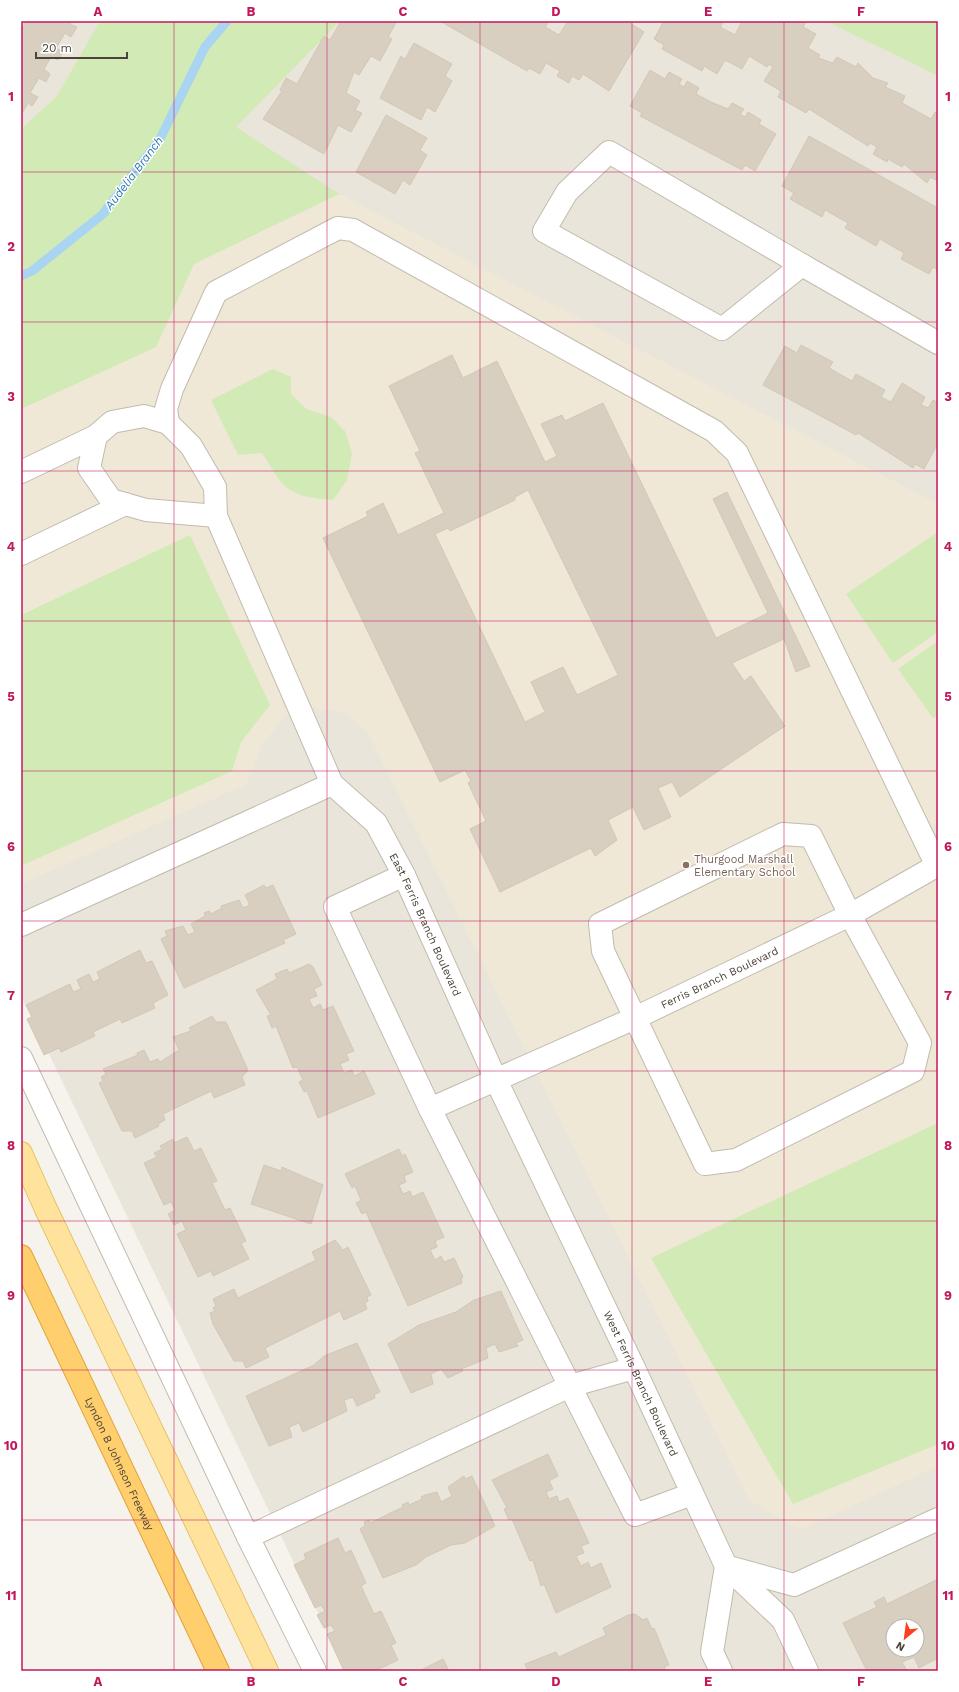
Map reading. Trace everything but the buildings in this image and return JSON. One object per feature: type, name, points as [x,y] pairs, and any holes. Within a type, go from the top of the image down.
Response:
[{"type":"highway","name":"Lyndon B Johnson Freeway","points":[[21,1256],[218,1671]]},
{"type":"main road","points":[[21,1153],[44,1206],[267,1671]]},
{"type":"street","points":[[802,265],[722,329],[544,231],[567,192],[609,152],[937,342]]},
{"type":"street","points":[[168,423],[166,409],[172,389],[216,292],[338,228],[353,230],[714,431],[738,453],[937,866]]},
{"type":"street","points":[[21,472],[96,436],[112,422],[144,416],[168,423],[191,446],[215,487],[216,516],[332,784],[21,925]]},
{"type":"street","points":[[96,436],[89,468],[111,500],[146,510],[216,516]]},
{"type":"street","points":[[21,554],[125,504]]},
{"type":"street","name":"East Ferris Branch Boulevard","points":[[332,784],[376,823],[404,874],[496,1080]]},
{"type":"street","points":[[784,834],[811,836],[850,915],[920,1043],[913,1071],[736,1160],[705,1164],[635,1018],[603,951],[600,924],[784,834]]},
{"type":"street","name":"Ferris Branch Boulevard","points":[[430,1110],[635,1018],[850,915],[937,866]]},
{"type":"street","points":[[404,874],[336,907],[430,1110],[635,1515],[692,1494]]},
{"type":"street","points":[[21,1058],[248,1537],[315,1671]]},
{"type":"street","name":"West Ferris Branch Boulevard","points":[[496,1080],[634,1368],[726,1566],[783,1620],[806,1671]]},
{"type":"street","points":[[248,1537],[570,1386],[634,1368]]},
{"type":"street","points":[[721,1671],[712,1652],[726,1566],[794,1585],[938,1519]]},
{"type":"shaded area","points":[[21,21],[938,21],[938,1671],[346,1671],[21,996]]},
{"type":"shaded area","name":"Thurgood Marshall Elementary School","points":[[339,194],[938,504],[938,823],[930,826],[938,847],[938,1466],[800,1530],[749,1500],[367,731],[344,712],[307,707],[284,718],[262,744],[247,784],[21,884],[21,409],[156,347],[194,264]]},
{"type":"green space","points":[[100,21],[340,21],[236,127],[339,194],[194,264],[156,347],[21,409],[21,129],[57,96]]},
{"type":"green space","points":[[826,21],[938,21],[938,76]]},
{"type":"green space","points":[[273,369],[291,377],[291,394],[306,409],[331,417],[345,431],[352,453],[347,480],[333,500],[300,495],[288,489],[278,478],[262,453],[238,455],[211,400]]},
{"type":"green space","points":[[938,532],[938,632],[893,663],[846,594]]},
{"type":"green space","points":[[190,535],[270,705],[241,742],[232,771],[21,866],[21,615]]},
{"type":"green space","points":[[938,641],[938,716],[933,718],[898,669]]},
{"type":"green space","points":[[938,1123],[938,1444],[793,1504],[651,1258]]},
{"type":"waterway","name":"Audelia Branch","points":[[21,276],[32,271],[103,214],[160,139],[205,47],[227,21]]},
{"type":"place","name":"Thurgood Marshall Elementary School","points":[[686,865]]}]
